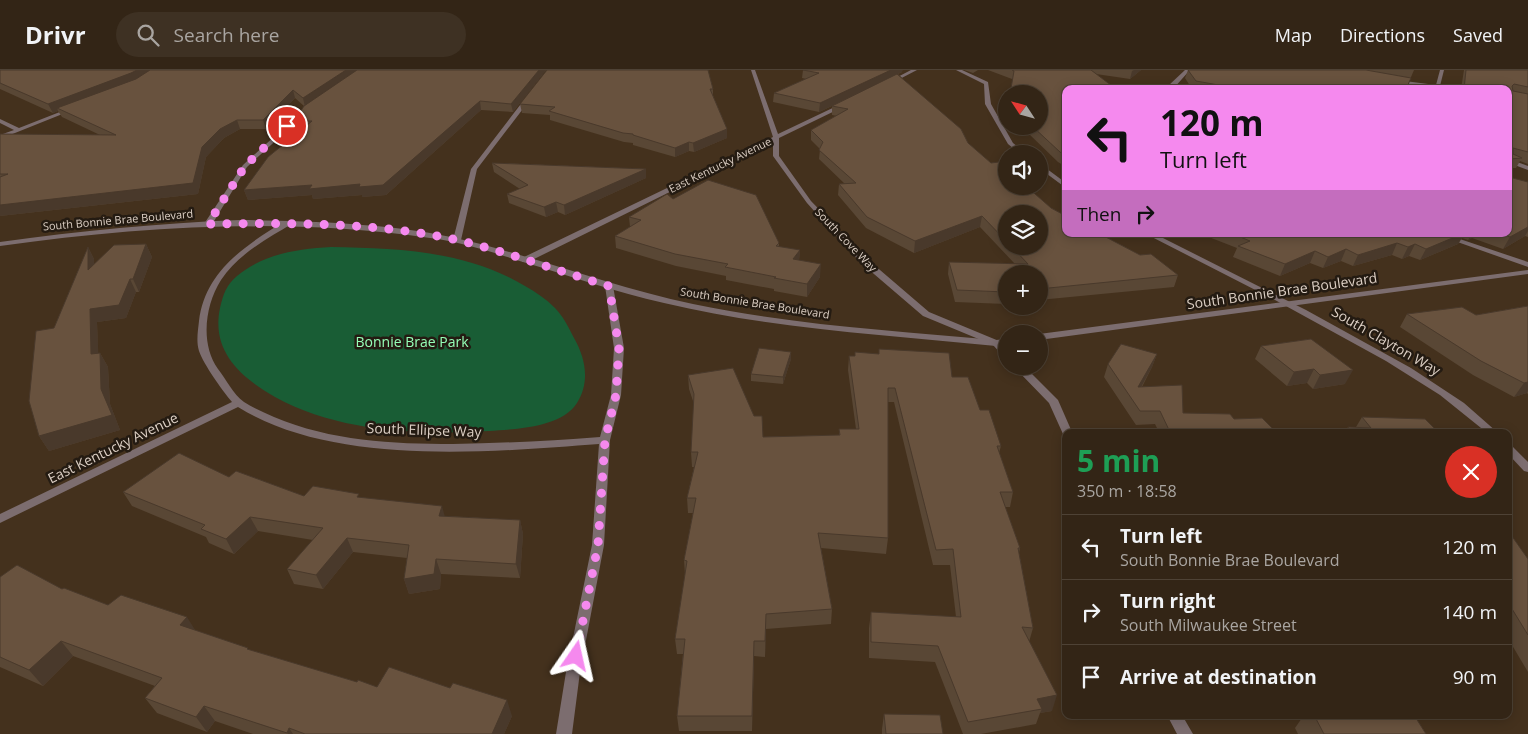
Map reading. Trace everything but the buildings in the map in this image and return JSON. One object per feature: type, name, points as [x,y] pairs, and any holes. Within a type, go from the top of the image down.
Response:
[{"type":"street","name":"South Cove Way","points":[[753,70],[776,137],[776,156],[810,202],[863,260],[926,314],[996,343]]},
{"type":"street","points":[[882,86],[915,70]]},
{"type":"street","points":[[958,70],[986,83],[988,104],[1012,145]]},
{"type":"street","points":[[1172,85],[1188,70]]},
{"type":"street","points":[[1438,85],[1442,70]]},
{"type":"street","points":[[1386,79],[1420,85]]},
{"type":"street","points":[[457,240],[474,169],[531,94]]},
{"type":"street","name":"East Kentucky Avenue","points":[[525,260],[849,102]]},
{"type":"street","points":[[0,136],[80,106]]},
{"type":"street","points":[[208,224],[245,166],[308,110]]},
{"type":"street","points":[[0,121],[17,129]]},
{"type":"street","points":[[1512,162],[1528,168]]},
{"type":"street","points":[[1048,172],[1062,183]]},
{"type":"street","name":"South Bonnie Brae Boulevard","points":[[0,244],[59,235],[208,224],[288,223],[382,229],[457,240],[609,286],[693,307],[782,320],[996,343]]},
{"type":"street","name":"South Ellipse Way","points":[[288,223],[256,242],[232,262],[214,282],[206,304],[202,343],[207,360],[239,403],[302,432],[342,441],[398,447],[510,447],[605,440]]},
{"type":"street","name":"South Clayton Way","points":[[1156,237],[1290,304],[1425,379],[1488,429]]},
{"type":"street","points":[[1448,237],[1528,265]]},
{"type":"street","name":"South Bonnie Brae Boulevard","points":[[1048,336],[1528,272]]},
{"type":"street","points":[[564,734],[573,672],[598,545],[605,440],[616,395],[619,348],[609,286]]},
{"type":"street","points":[[1027,375],[1054,402],[1067,429]]},
{"type":"street","name":"East Kentucky Avenue","points":[[0,519],[239,403]]},
{"type":"street","points":[[1512,452],[1528,468]]},
{"type":"street","points":[[1176,719],[1184,734]]},
{"type":"green space","name":"Bonnie Brae Park","points":[[331,247],[406,251],[456,259],[480,265],[503,274],[533,291],[561,315],[578,346],[584,362],[585,379],[584,387],[577,403],[560,418],[537,426],[489,431],[407,431],[379,429],[325,418],[299,409],[262,389],[240,371],[224,350],[218,323],[222,299],[226,290],[237,276],[258,262],[293,251]]},
{"type":"route","points":[[287,126],[245,166],[208,224],[288,223],[320,225],[382,229],[457,240],[609,286],[619,348],[616,395],[605,440],[598,545],[576,656]]}]
